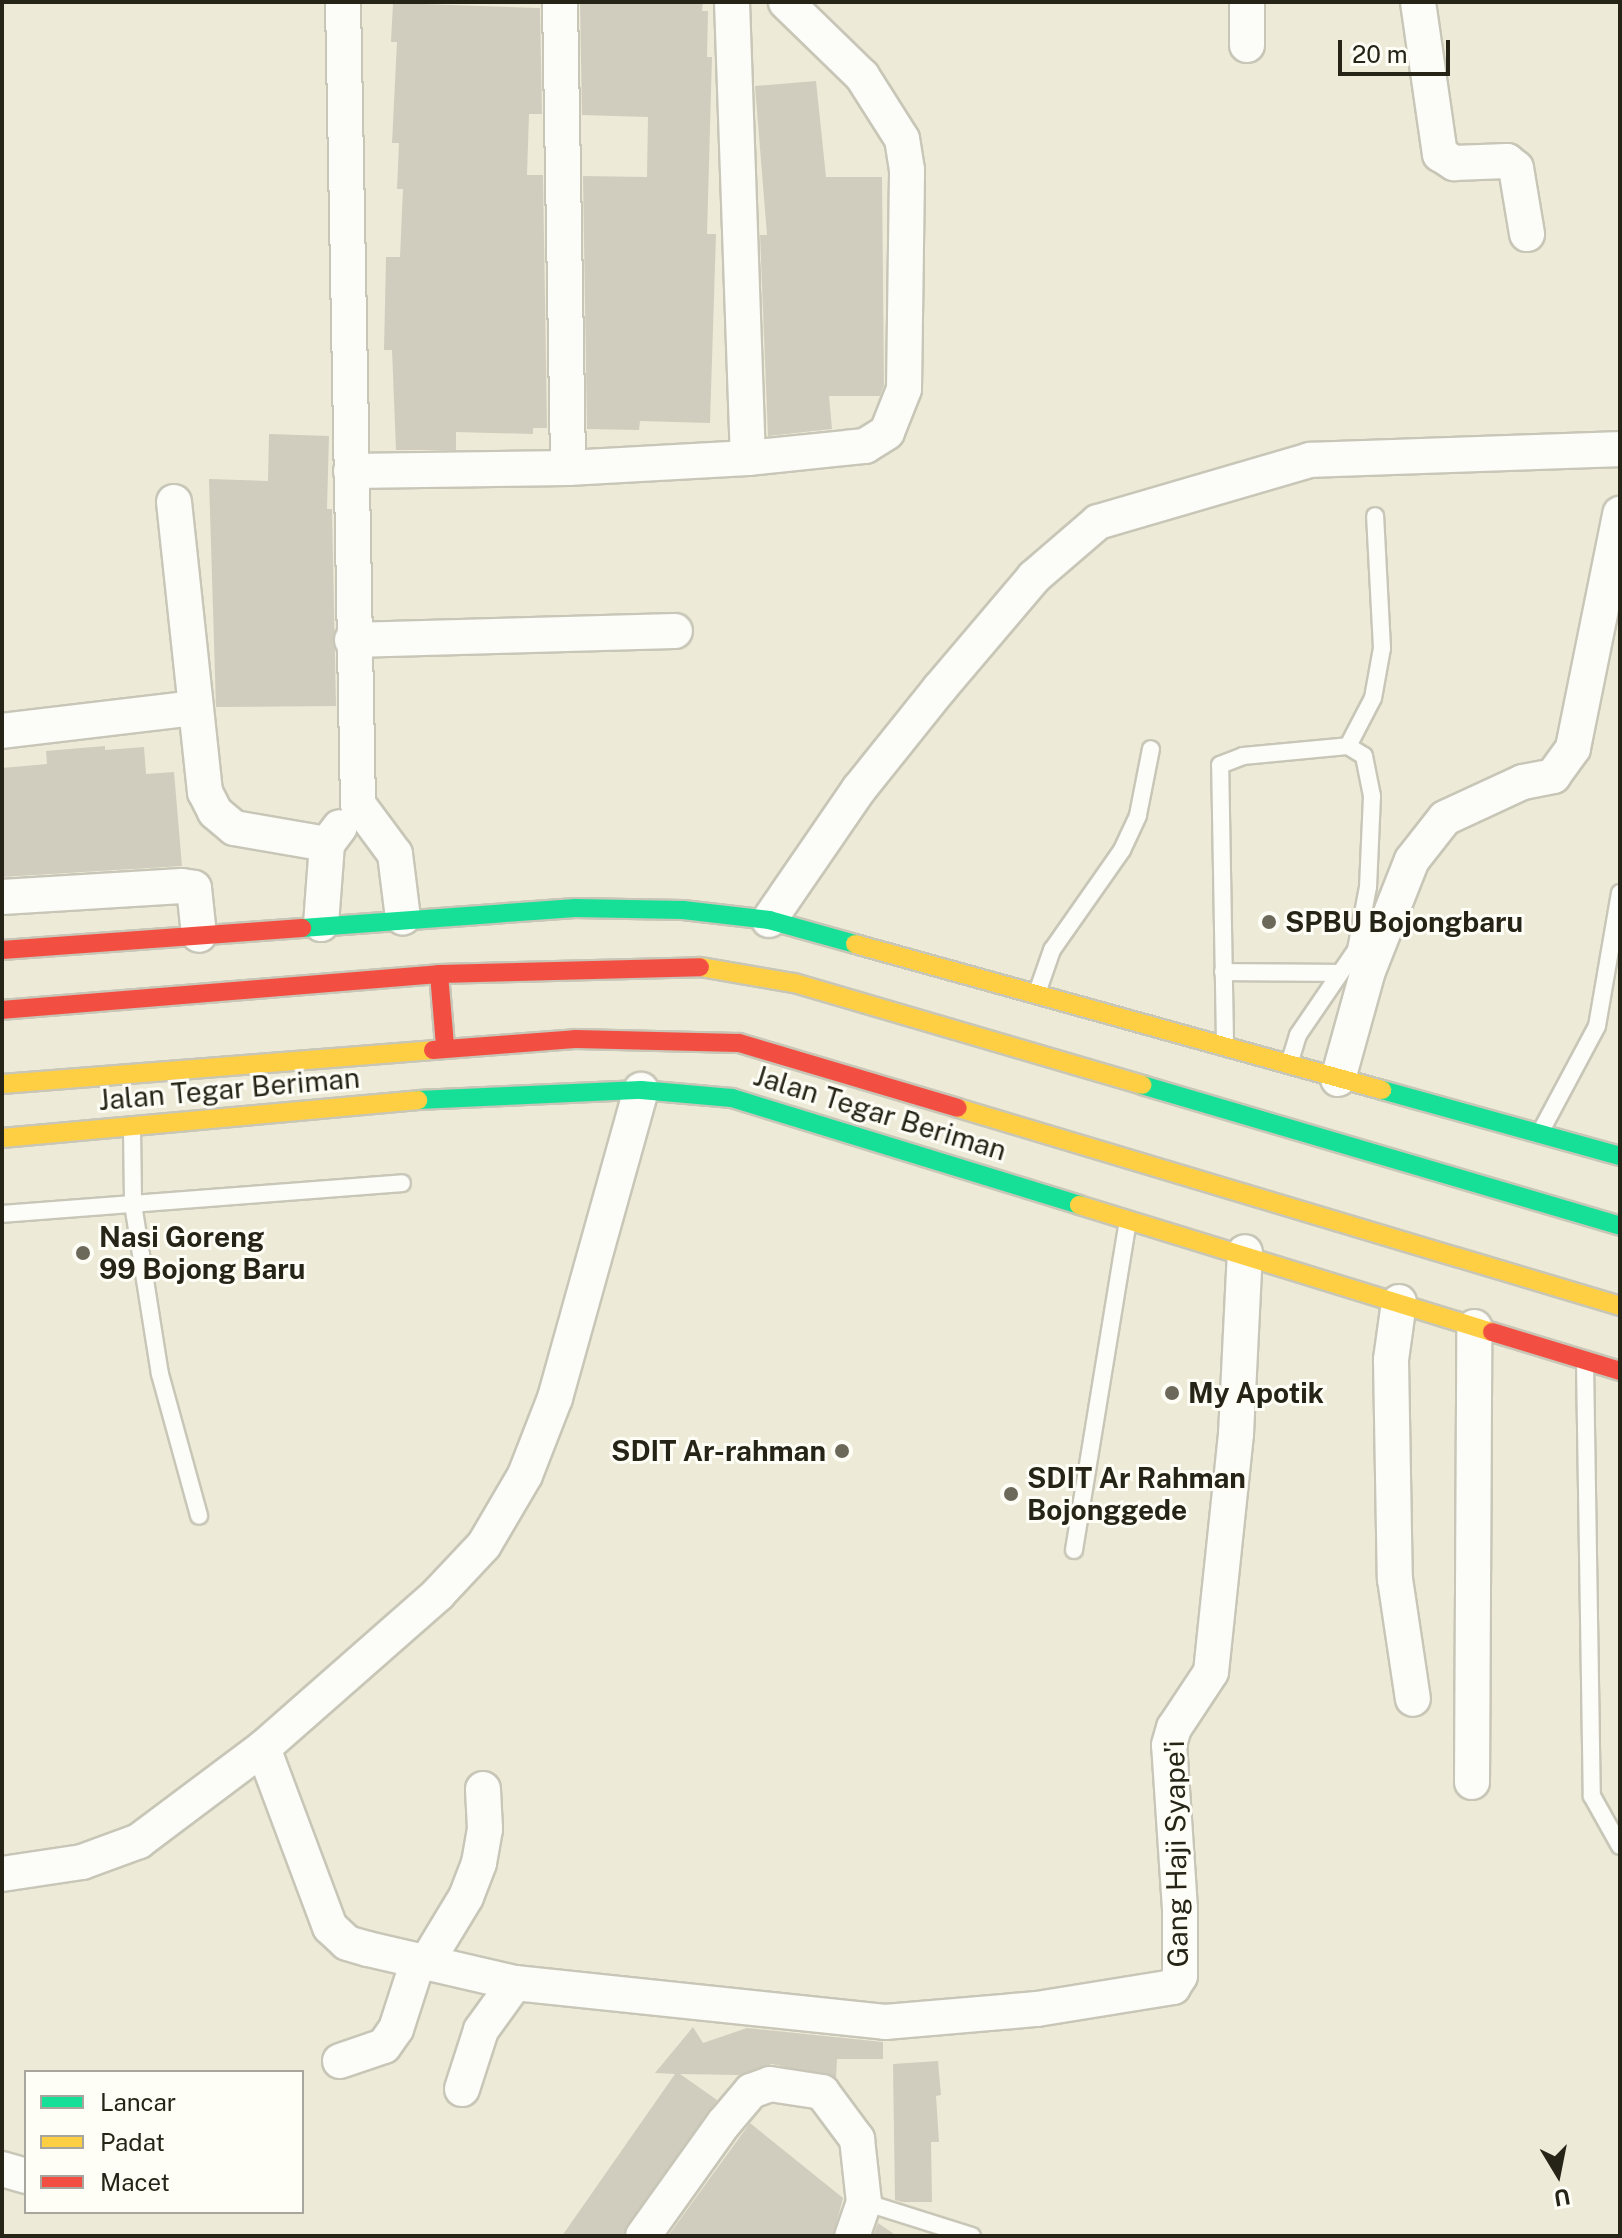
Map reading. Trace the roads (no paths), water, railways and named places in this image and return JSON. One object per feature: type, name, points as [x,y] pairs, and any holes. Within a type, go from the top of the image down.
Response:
[{"type":"main road","points":[[2,950],[321,924],[575,908],[683,910],[769,920],[1036,995],[1142,1032],[1225,1048],[1620,1156]]},
{"type":"main road","points":[[2,1010],[439,974],[692,966],[794,983],[1131,1075],[1620,1226]]},
{"type":"main road","points":[[439,974],[445,1046]]},
{"type":"main road","name":"Jalan Tegar Beriman","points":[[2,1084],[445,1046],[589,1038],[739,1043],[1106,1163],[1620,1306]]},
{"type":"main road","name":"Jalan Tegar Beriman","points":[[2,1138],[481,1094],[641,1090],[732,1098],[805,1116],[1094,1201],[1128,1220],[1245,1252],[1620,1371]]},
{"type":"street","points":[[343,2],[352,640],[358,804],[395,854],[403,918]]},
{"type":"street","points":[[560,2],[568,468]]},
{"type":"street","points":[[732,2],[748,458]]},
{"type":"street","points":[[351,471],[568,468],[748,458],[865,446],[887,432],[904,389],[907,170],[902,139],[862,76],[786,2]]},
{"type":"street","points":[[1247,2],[1247,45]]},
{"type":"street","points":[[1418,2],[1440,154],[1454,163],[1507,161],[1516,168],[1527,234]]},
{"type":"street","points":[[769,920],[859,789],[940,688],[1034,577],[1098,522],[1310,460],[1620,449]]},
{"type":"street","points":[[174,502],[205,792],[215,812],[234,828],[327,844]]},
{"type":"street","points":[[1338,1079],[1368,971],[1412,860],[1445,818],[1523,782],[1553,776],[1573,748],[1620,514]]},
{"type":"street","points":[[352,640],[675,631]]},
{"type":"street","points":[[2,731],[196,708]]},
{"type":"street","points":[[321,924],[327,844],[358,804]]},
{"type":"street","points":[[2,897],[182,886],[194,888],[199,935]]},
{"type":"street","points":[[2,1874],[82,1862],[139,1841],[263,1748],[438,1594],[484,1545],[525,1475],[583,1313],[641,1090]]},
{"type":"street","name":"Gang Haji Syape'i","points":[[515,1983],[885,2022],[1037,2009],[1173,1987],[1180,1976],[1180,1909],[1169,1745],[1174,1728],[1211,1672],[1235,1449],[1245,1252]]},
{"type":"street","points":[[1399,1302],[1391,1360],[1395,1579],[1413,1699]]},
{"type":"street","points":[[1472,1782],[1474,1327]]},
{"type":"street","points":[[263,1748],[330,1927],[347,1943],[515,1983],[481,2030],[462,2089]]},
{"type":"street","points":[[340,2061],[384,2046],[396,2029],[422,1962],[466,1897],[479,1863],[485,1829],[483,1789]]},
{"type":"street","points":[[643,2236],[724,2123],[751,2091],[770,2084],[822,2092],[842,2114],[857,2139],[864,2202],[852,2236]]},
{"type":"street","points":[[2,2169],[24,2175]]},
{"type":"lane","points":[[1348,746],[1373,698],[1382,648],[1375,516]]},
{"type":"lane","points":[[1225,1048],[1220,765],[1259,753],[1348,746],[1364,756],[1372,796],[1368,887],[1356,950],[1298,1035],[1289,1066]]},
{"type":"lane","points":[[1036,995],[1052,950],[1122,850],[1138,815],[1151,749]]},
{"type":"lane","points":[[1539,1134],[1597,1026],[1620,893]]},
{"type":"lane","points":[[1223,972],[1340,973]]},
{"type":"lane","points":[[132,1126],[133,1204],[160,1374],[199,1516]]},
{"type":"lane","points":[[2,1214],[402,1183]]},
{"type":"lane","points":[[1074,1550],[1128,1220]]},
{"type":"lane","points":[[1585,1361],[1592,1796],[1620,1846]]},
{"type":"lane","points":[[864,2202],[972,2236]]},
{"type":"place","name":"SPBU Bojongbaru","points":[[1269,922]]},
{"type":"place","name":"Nasi Goreng 99 Bojong Baru","points":[[83,1253]]},
{"type":"place","name":"My Apotik","points":[[1172,1393]]},
{"type":"place","name":"SDIT Ar-rahman","points":[[842,1451]]},
{"type":"place","name":"SDIT Ar Rahman Bojonggede","points":[[1011,1494]]}]
